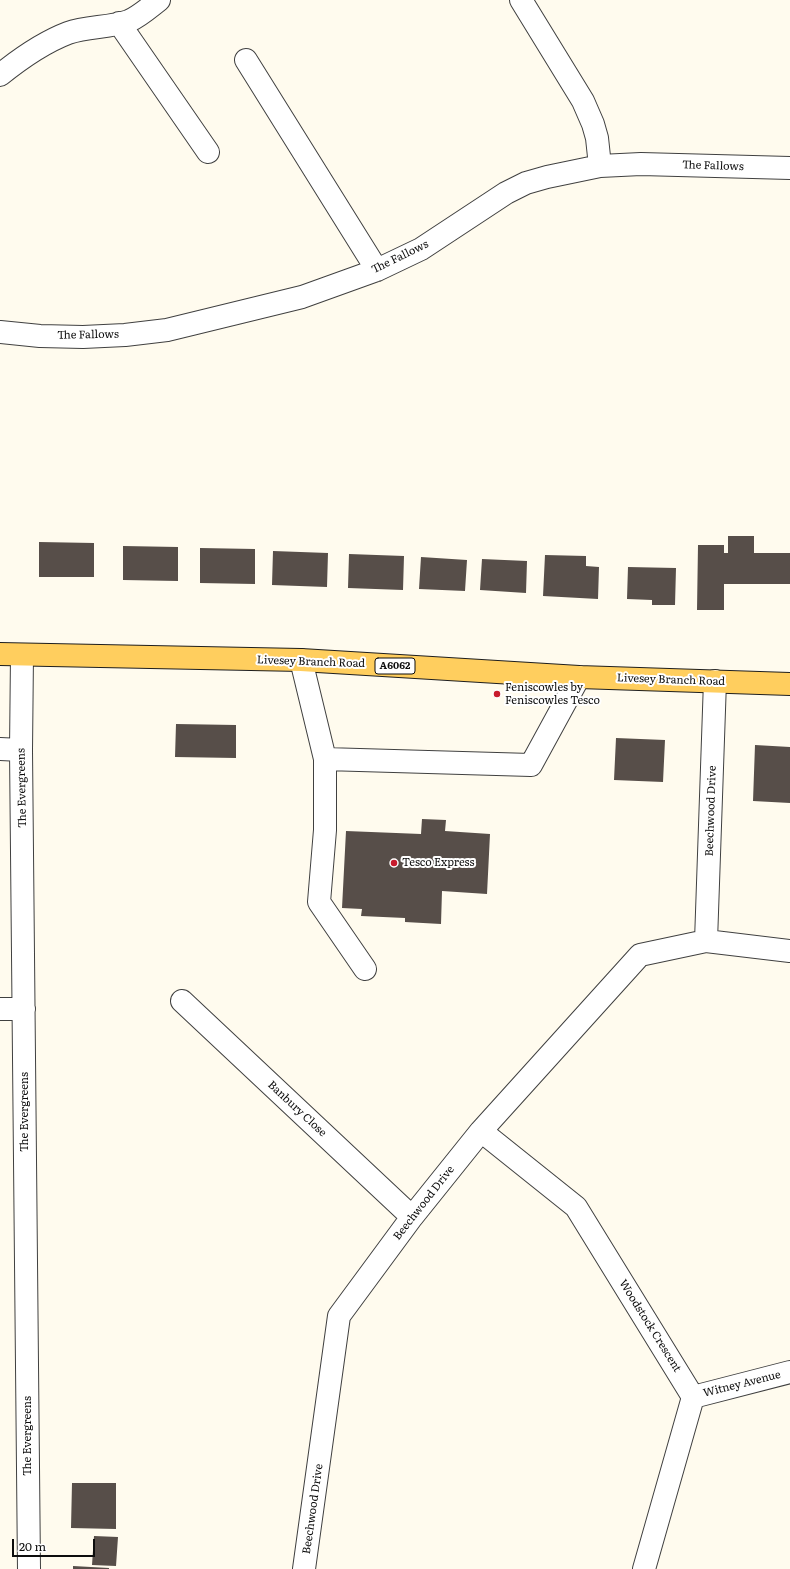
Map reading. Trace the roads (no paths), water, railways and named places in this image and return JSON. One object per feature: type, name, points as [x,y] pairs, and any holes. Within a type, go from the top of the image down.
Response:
[{"type":"main road","name":"Livesey Branch Road","points":[[0,654],[301,660],[579,677],[790,684]]},
{"type":"street","points":[[0,75],[24,56],[46,43],[69,33],[86,28],[128,21],[138,16],[159,0]]},
{"type":"street","points":[[521,0],[583,101],[593,124],[597,138],[600,166]]},
{"type":"street","points":[[119,23],[208,152]]},
{"type":"street","points":[[246,60],[377,270]]},
{"type":"street","name":"The Fallows","points":[[0,332],[40,336],[82,337],[125,335],[167,330],[302,297],[377,270],[421,248],[506,193],[526,183],[547,177],[600,166],[641,164],[790,168]]},
{"type":"street","name":"The Evergreens","points":[[22,655],[10,749],[24,1009],[29,1569]]},
{"type":"street","points":[[301,660],[325,759],[325,830],[319,902],[365,969]]},
{"type":"street","points":[[325,759],[531,765],[579,677]]},
{"type":"street","name":"Beechwood Drive","points":[[706,941],[715,681]]},
{"type":"street","name":"Beechwood Drive","points":[[304,1569],[339,1316],[412,1217],[481,1131],[640,954],[706,941],[790,951]]},
{"type":"street","name":"Banbury Close","points":[[182,1002],[412,1217]]},
{"type":"street","points":[[0,1009],[24,1009]]},
{"type":"street","name":"Woodstock Crescent","points":[[481,1131],[576,1207],[693,1396]]},
{"type":"street","name":"Witney Avenue","points":[[693,1396],[790,1372]]},
{"type":"street","points":[[644,1569],[693,1396]]},
{"type":"place","name":"Feniscowles by Feniscowles Tesco","points":[[497,694]]},
{"type":"place","name":"Tesco Express","points":[[394,863]]}]
